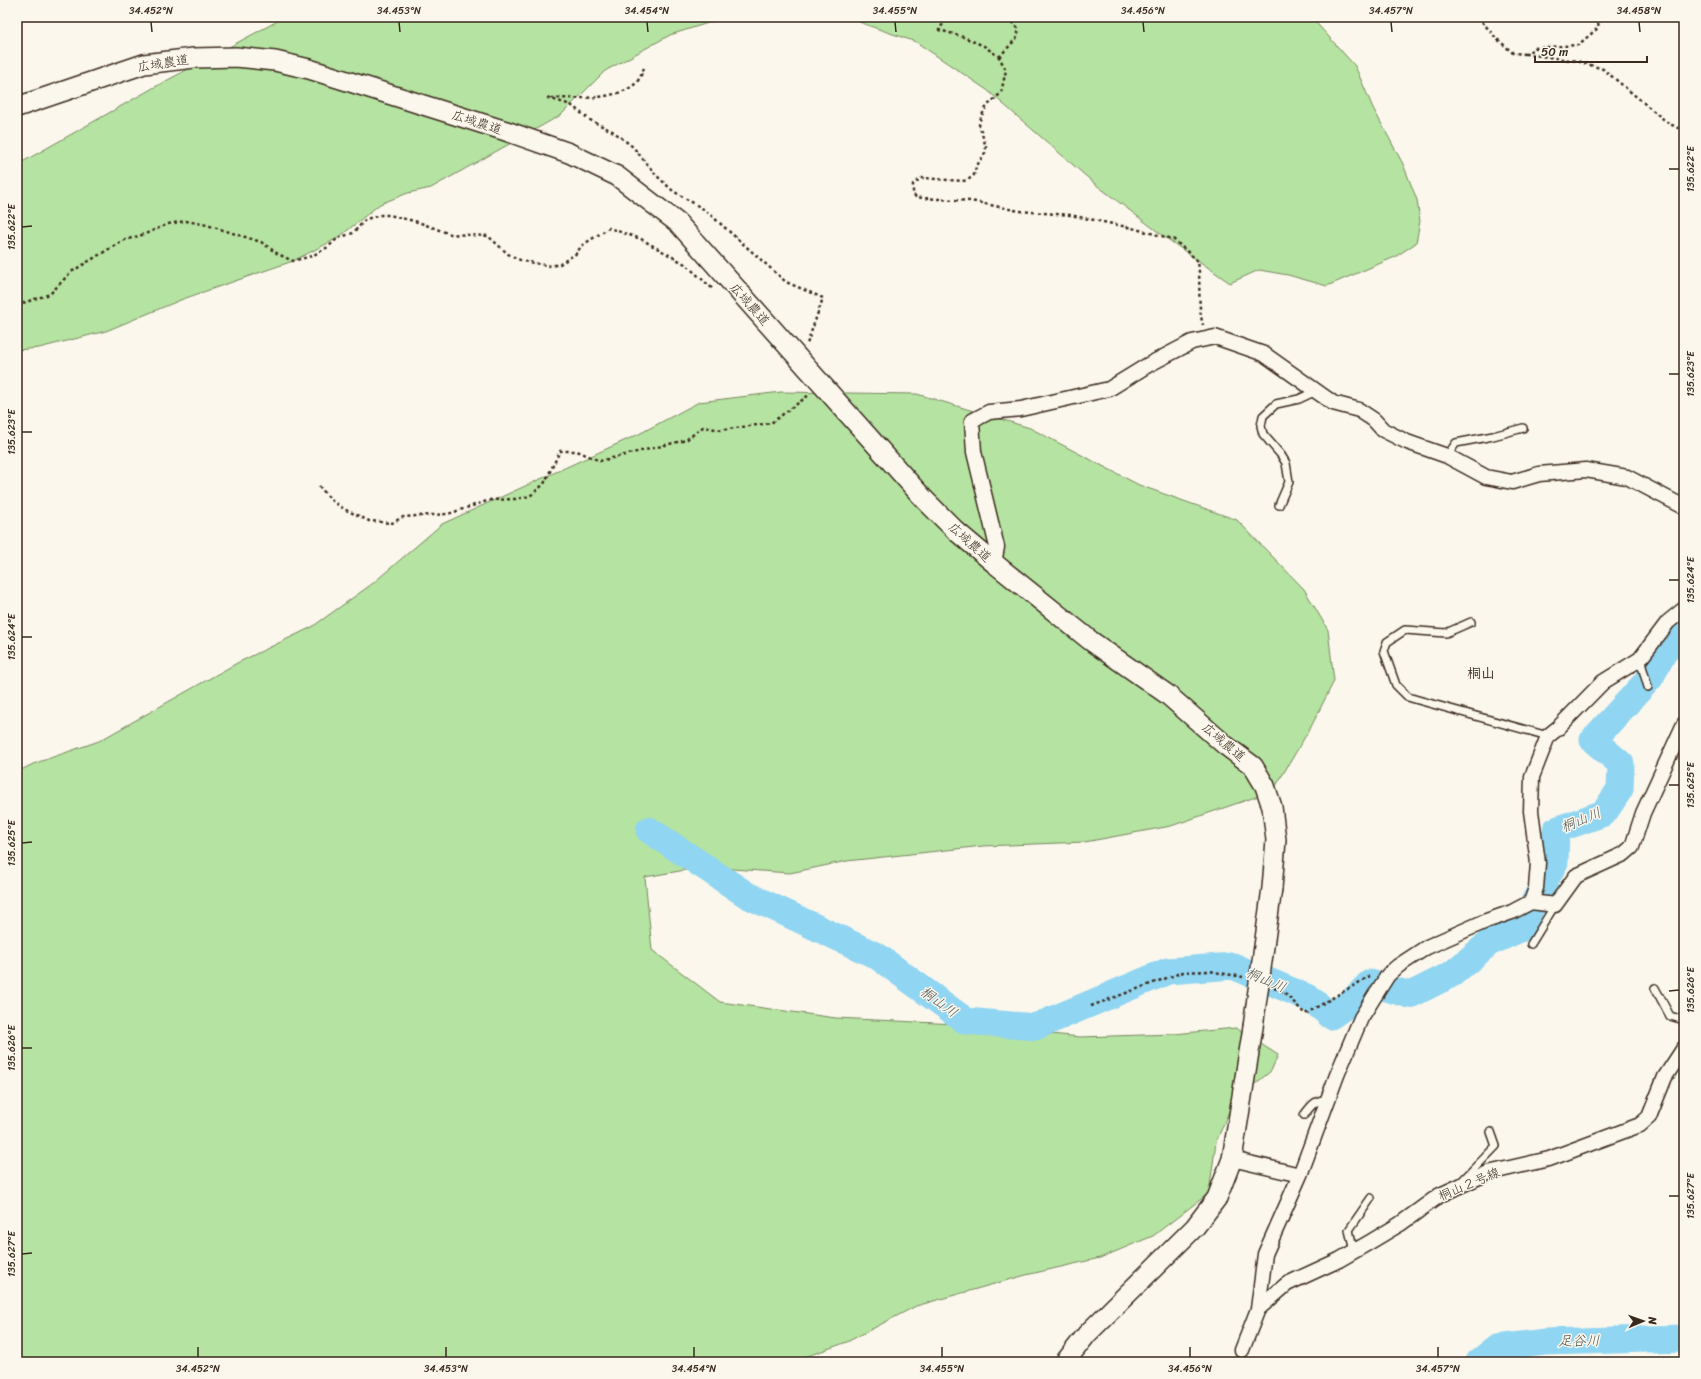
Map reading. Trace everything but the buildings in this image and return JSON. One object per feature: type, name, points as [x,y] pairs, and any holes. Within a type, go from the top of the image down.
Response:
[{"type":"street","name":"広域農道","points":[[17,107],[144,64],[194,58],[236,57],[275,61],[309,69],[443,111],[569,153],[617,176],[678,223],[924,499],[956,531],[1091,641],[1168,695],[1253,766],[1265,786],[1272,807],[1276,840],[1272,888],[1253,1027],[1232,1159],[1217,1198],[1195,1227],[1087,1334],[1065,1362]]},
{"type":"street","points":[[994,563],[997,548],[974,452],[972,420],[989,412],[1021,409],[1109,389],[1148,365],[1192,342],[1215,338],[1264,354],[1333,403],[1359,410],[1374,420],[1383,430],[1407,442],[1447,456],[1486,477],[1512,482],[1539,474],[1586,470],[1627,477],[1684,507]]},
{"type":"street","points":[[1531,902],[1536,888],[1538,863],[1531,811],[1532,777],[1548,736],[1558,728],[1603,682],[1640,659],[1668,622],[1684,609]]},
{"type":"street","points":[[1242,1350],[1258,1309],[1264,1254],[1300,1175],[1327,1100],[1361,1018],[1388,975],[1398,966],[1427,947],[1486,921],[1512,912],[1531,902],[1555,905],[1576,876],[1624,854],[1632,847],[1643,813],[1684,724]]},
{"type":"street","name":"桐山２号線","points":[[1258,1309],[1287,1284],[1354,1251],[1400,1224],[1440,1195],[1488,1173],[1549,1159],[1640,1125],[1649,1117],[1665,1077],[1684,1048]]},
{"type":"street","points":[[1232,1159],[1300,1175]]},
{"type":"lane","points":[[1279,505],[1289,482],[1286,463],[1281,454],[1263,434],[1261,426],[1263,416],[1276,404],[1299,399],[1316,391]]},
{"type":"lane","points":[[1447,456],[1456,443],[1493,436],[1523,428]]},
{"type":"lane","points":[[1471,622],[1446,633],[1405,630],[1387,642],[1384,651],[1396,685],[1408,697],[1548,736]]},
{"type":"lane","points":[[1640,659],[1648,687]]},
{"type":"lane","points":[[1531,944],[1555,905]]},
{"type":"lane","points":[[1655,988],[1670,1016],[1684,1020]]},
{"type":"lane","points":[[1304,1115],[1311,1105],[1320,1100],[1327,1100]]},
{"type":"lane","points":[[1461,1185],[1461,1180],[1496,1146],[1491,1132]]},
{"type":"lane","points":[[1354,1251],[1349,1230],[1371,1198]]},
{"type":"path","points":[[999,57],[1016,39],[1019,30],[1015,24],[1003,17]]},
{"type":"path","points":[[1478,17],[1496,38],[1513,53],[1576,61],[1603,69],[1668,123],[1684,132]]},
{"type":"path","points":[[1526,54],[1535,48],[1578,45],[1598,28],[1599,17]]},
{"type":"path","points":[[946,19],[939,30],[961,36],[984,46],[999,57],[1006,70],[1005,77],[1001,93],[987,106],[980,117],[979,124],[986,147],[976,167],[974,175],[968,180],[962,181],[922,178],[913,184],[913,194],[916,197],[971,201],[1019,211],[1070,215],[1172,239],[1198,261],[1200,286],[1198,306],[1204,330],[1215,338]]},
{"type":"path","points":[[644,68],[636,84],[624,91],[610,96],[548,98],[571,105],[590,120],[614,132],[633,147],[656,175],[673,191],[705,210],[786,282],[823,298],[802,361]]},
{"type":"path","points":[[17,306],[50,294],[70,272],[122,241],[145,234],[168,224],[186,221],[208,224],[218,230],[261,242],[278,254],[293,261],[312,256],[328,247],[338,238],[353,233],[366,219],[380,215],[413,221],[450,234],[488,236],[508,254],[522,261],[551,266],[560,264],[576,253],[581,246],[609,228],[641,239],[685,264],[719,295]]},
{"type":"path","points":[[319,486],[331,500],[344,509],[369,521],[392,523],[403,518],[443,515],[464,510],[490,500],[516,499],[530,496],[544,484],[560,451],[576,451],[600,461],[686,440],[703,427],[721,430],[772,423],[822,385]]},
{"type":"green space","points":[[285,17],[727,17],[670,35],[605,71],[561,115],[431,188],[408,193],[380,204],[338,238],[293,261],[183,299],[106,331],[39,348],[17,350],[17,165],[153,88]]},
{"type":"green space","points":[[849,17],[1311,17],[1355,66],[1373,108],[1403,164],[1417,200],[1420,221],[1416,243],[1395,257],[1327,286],[1288,275],[1259,270],[1230,283],[1166,238],[1095,184],[987,90],[916,42],[864,24]]},
{"type":"green space","points":[[781,392],[917,394],[1030,428],[1139,485],[1237,520],[1304,589],[1328,630],[1334,681],[1312,725],[1273,791],[1171,826],[1085,842],[983,846],[847,861],[790,873],[703,867],[645,877],[652,950],[720,1002],[836,1018],[956,1024],[1080,1037],[1174,1034],[1236,1028],[1278,1055],[1271,1071],[1233,1102],[1216,1142],[1209,1193],[1153,1236],[1100,1258],[1026,1275],[916,1306],[847,1342],[791,1362],[17,1362],[17,772],[33,764],[99,741],[237,663],[312,627],[372,584],[442,524],[639,434],[699,402]]},
{"type":"waterway","name":"桐山川","points":[[649,830],[747,895],[877,956],[966,1021],[1035,1027],[1168,971],[1233,966],[1311,999],[1331,1016],[1351,1002],[1370,983],[1410,995],[1452,974],[1489,943],[1520,929],[1555,862],[1556,830],[1604,813],[1620,789],[1621,764],[1593,740],[1650,678],[1664,652],[1684,633]]},
{"type":"waterway","name":"足谷川","points":[[1479,1362],[1497,1348],[1545,1342],[1684,1338]]},
{"type":"district","name":"桐山","points":[[1481,673]]}]
